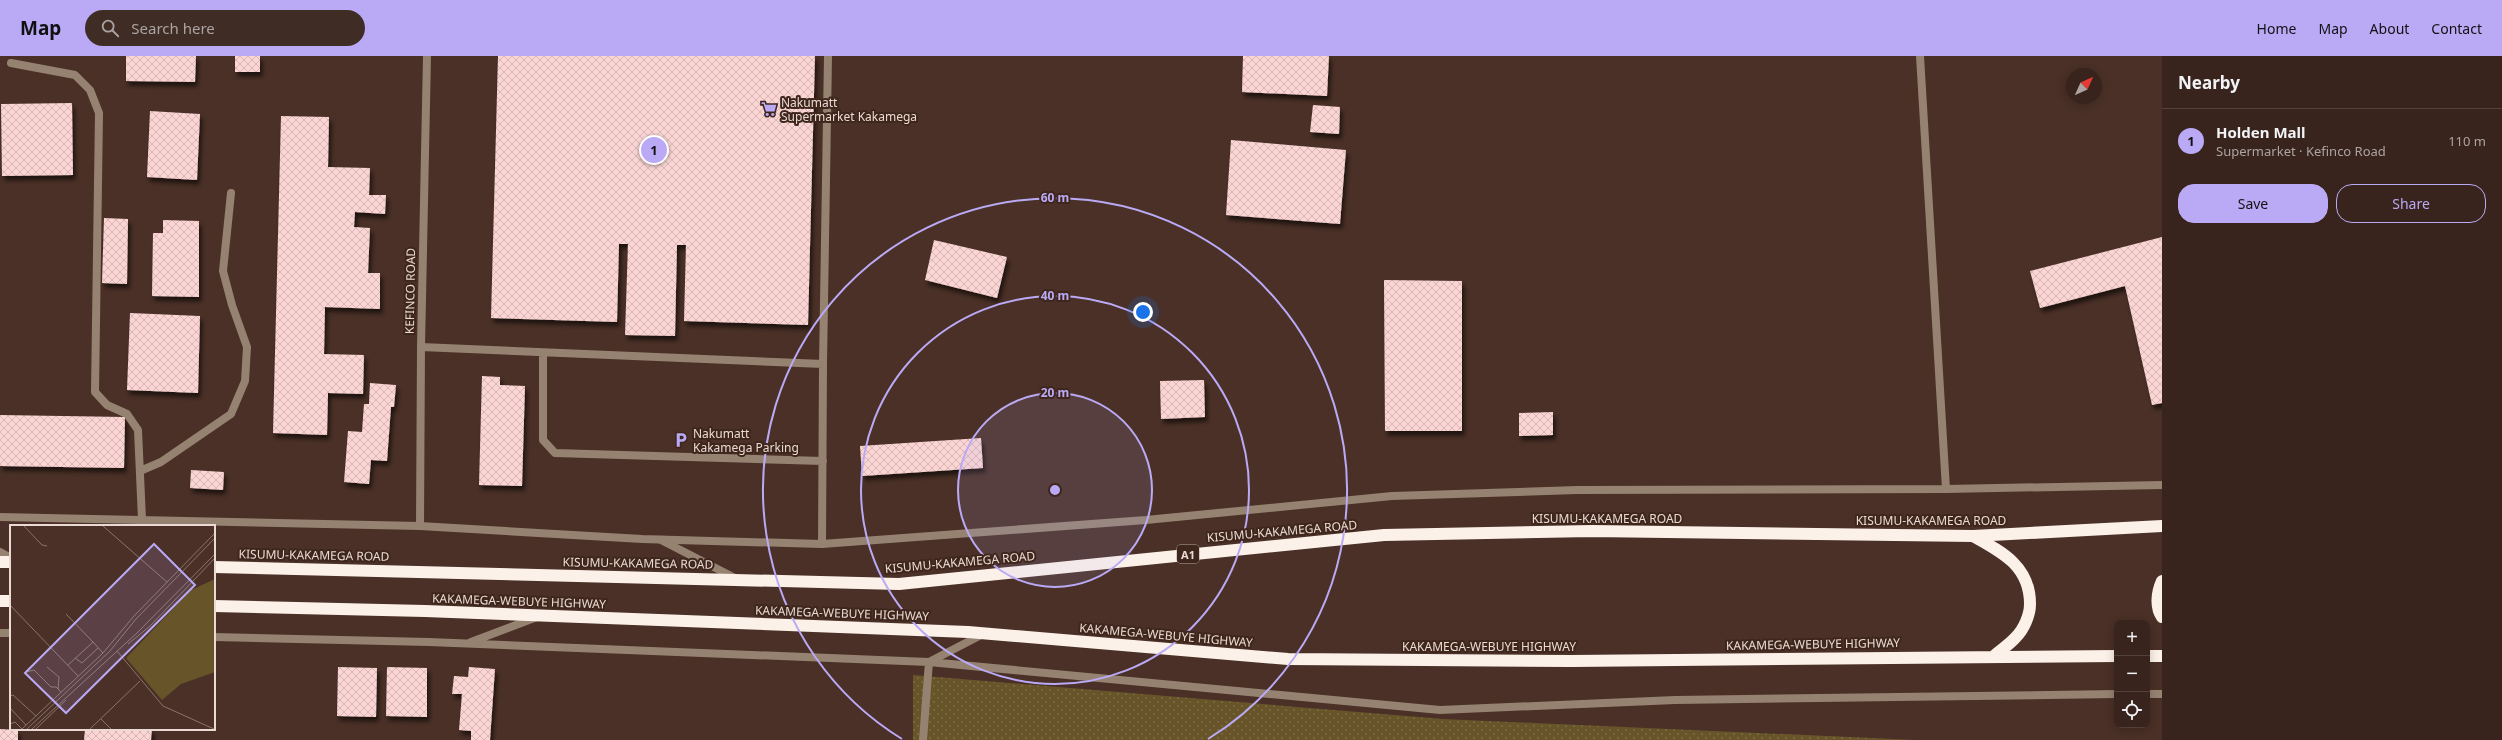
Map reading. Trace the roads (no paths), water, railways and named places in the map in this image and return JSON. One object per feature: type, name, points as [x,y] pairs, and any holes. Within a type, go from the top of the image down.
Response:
[{"type":"highway","name":"KISUMU-KAKAMEGA ROAD","points":[[215,567],[899,584],[1384,535],[1592,531],[1972,536],[2162,526]]},
{"type":"highway","points":[[1972,536],[2011,560],[2022,572],[2030,587],[2030,613],[2017,636],[1995,655]]},
{"type":"highway","points":[[2162,581],[2159,588],[2158,611],[2162,617]]},
{"type":"highway","name":"KAKAMEGA-WEBUYE HIGHWAY","points":[[215,606],[541,616],[983,634],[1288,659],[1571,661],[1995,655],[2114,656]]},
{"type":"highway","points":[[2150,656],[2162,656]]},
{"type":"street","name":"KEFINCO ROAD","points":[[420,526],[421,347],[427,56]]},
{"type":"street","points":[[822,544],[823,364],[828,56]]},
{"type":"street","points":[[1920,56],[1946,489]]},
{"type":"street","points":[[11,63],[75,75],[90,90],[99,113],[95,392],[107,404],[127,414],[138,430],[142,519]]},
{"type":"street","points":[[140,471],[161,462],[230,414],[245,381],[247,347],[232,305],[223,272],[231,193]]},
{"type":"street","points":[[421,347],[823,364]]},
{"type":"street","points":[[543,353],[543,440],[555,453],[822,462]]},
{"type":"street","points":[[0,517],[420,526],[662,540],[822,544],[1146,520],[1392,496],[1577,490],[1946,489],[2162,485]]},
{"type":"street","points":[[662,540],[738,580]]},
{"type":"street","points":[[0,552],[10,557]]},
{"type":"street","points":[[468,643],[541,616]]},
{"type":"street","points":[[929,662],[983,634]]},
{"type":"street","points":[[215,637],[468,643],[929,662],[1440,710],[1675,700],[2114,694]]},
{"type":"street","points":[[923,740],[929,662]]},
{"type":"street","points":[[2150,694],[2162,694]]},
{"type":"place","name":"Nakumatt Supermarket Kakamega","points":[[769,109]]},
{"type":"place","name":"Holden Mall","points":[[654,150]]},
{"type":"place","name":"Nakumatt Kakamega Parking","points":[[681,440]]}]
